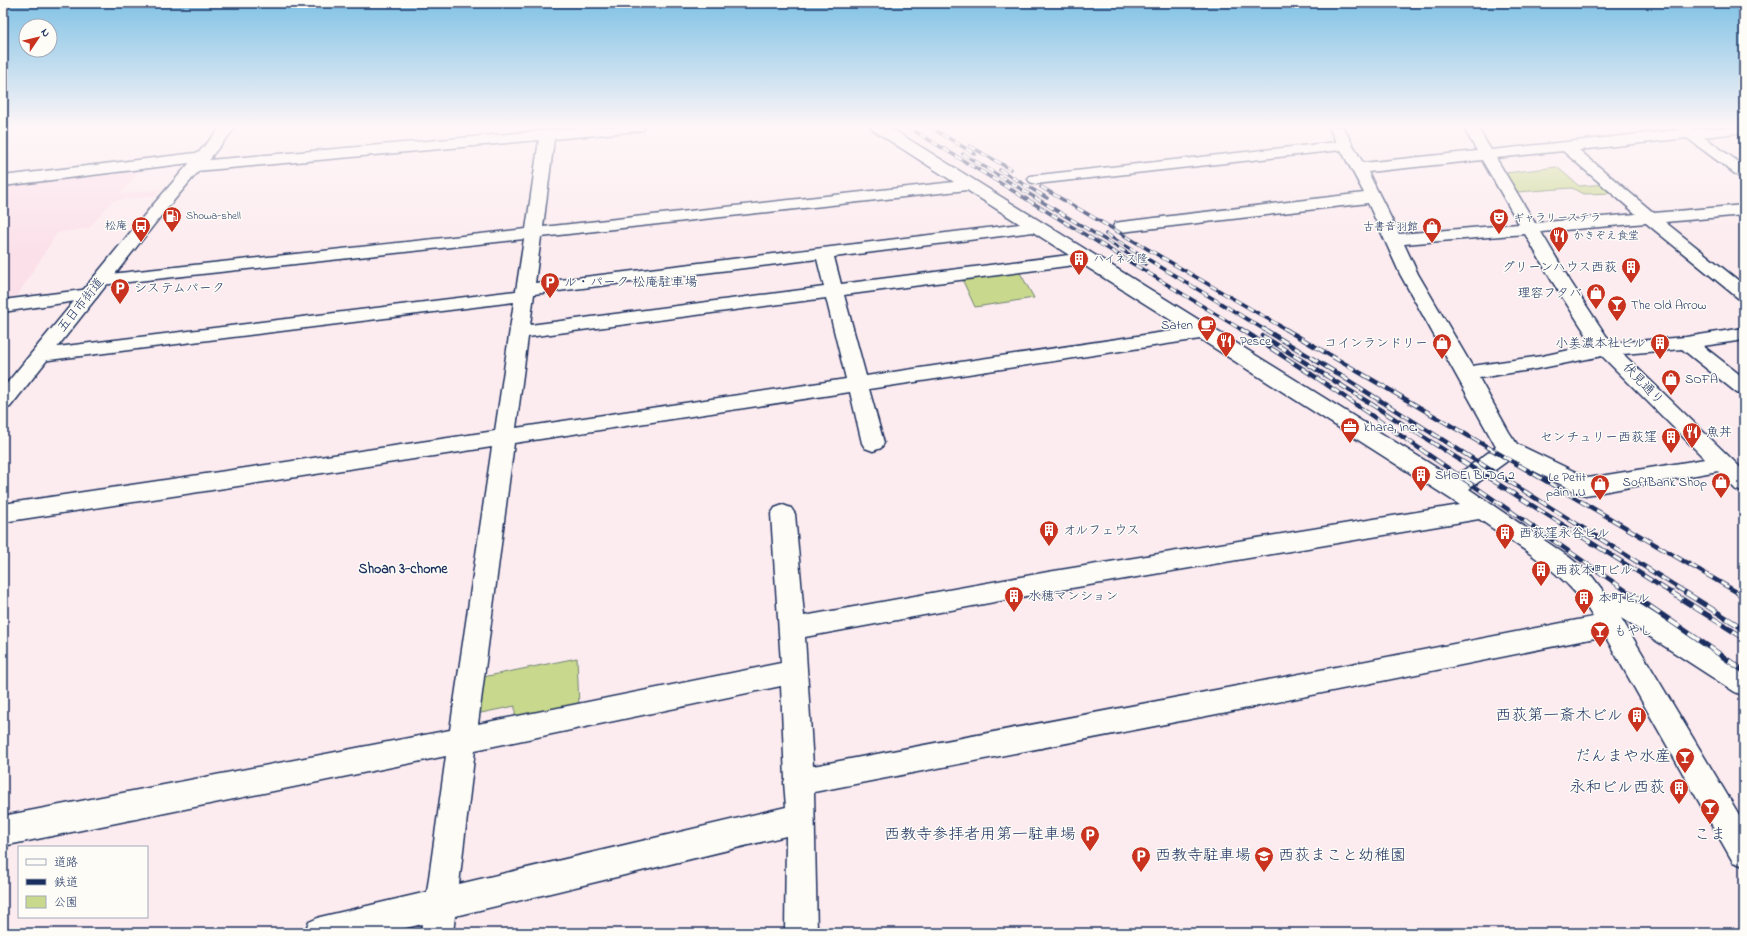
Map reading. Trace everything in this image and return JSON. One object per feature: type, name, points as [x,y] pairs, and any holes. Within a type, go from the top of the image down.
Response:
[{"type":"street","points":[[3,181],[110,171]]},
{"type":"street","name":"五日市街道","points":[[3,402],[158,209],[192,171]]},
{"type":"street","points":[[438,919],[542,171]]},
{"type":"street","points":[[947,171],[1453,489],[1560,564],[1577,578],[1587,588],[1606,615],[1744,851]]},
{"type":"street","points":[[1036,179],[1112,171]]},
{"type":"street","points":[[1359,171],[1374,198],[1409,274],[1466,373],[1500,436],[1509,449],[1586,487],[1713,465],[1734,470]]},
{"type":"street","name":"伏見通り","points":[[1496,171],[1561,281],[1604,346],[1610,350],[1734,470]]},
{"type":"street","points":[[1595,171],[1744,294]]},
{"type":"street","points":[[3,306],[95,287],[534,233],[970,185]]},
{"type":"street","points":[[1122,227],[1374,198]]},
{"type":"street","points":[[1394,240],[1744,210]]},
{"type":"street","points":[[41,355],[824,253],[1036,227]]},
{"type":"street","points":[[824,253],[873,443]]},
{"type":"street","points":[[520,332],[1086,258]]},
{"type":"street","points":[[3,513],[1204,332]]},
{"type":"street","points":[[1466,373],[1542,362],[1599,350],[1686,343],[1742,336]]},
{"type":"street","points":[[1686,343],[1744,388]]},
{"type":"street","points":[[1453,489],[1509,449]]},
{"type":"street","points":[[792,629],[1048,582],[1483,510]]},
{"type":"street","points":[[783,514],[792,629],[798,782],[801,818],[801,933]]},
{"type":"street","points":[[798,782],[1253,695],[1606,615],[1621,605],[1744,684]]},
{"type":"street","points":[[3,831],[462,740],[794,672]]},
{"type":"street","points":[[320,933],[438,919],[801,818]]},
{"type":"shaded area","points":[[119,171],[139,171],[121,194],[162,189],[156,196],[112,201],[89,228],[57,233],[13,302],[3,303],[3,185]]},
{"type":"green space","points":[[1525,171],[1561,171],[1579,186],[1607,184],[1616,193],[1583,194],[1572,188],[1518,192],[1505,173]]},
{"type":"green space","points":[[1019,271],[1034,298],[975,307],[962,279]]},
{"type":"green space","points":[[577,658],[579,706],[515,719],[515,706],[476,714],[478,678]]},
{"type":"railway","points":[[980,171],[1242,330]]},
{"type":"railway","points":[[991,171],[1145,264]]},
{"type":"railway","points":[[1001,171],[1047,198]]},
{"type":"railway","points":[[1041,187],[1287,330]]},
{"type":"railway","points":[[1106,234],[1265,330]]},
{"type":"railway","points":[[1241,329],[1317,378],[1631,594]]},
{"type":"railway","points":[[1264,329],[1688,594]]},
{"type":"railway","points":[[1285,329],[1740,594]]},
{"type":"railway","points":[[1263,336],[1673,594]]},
{"type":"railway","points":[[1630,593],[1744,671]]},
{"type":"railway","points":[[1672,593],[1744,638]]},
{"type":"railway","points":[[1686,593],[1744,629]]},
{"type":"railway","points":[[1740,594],[1744,596]]},
{"type":"place","name":"Showa-shell","points":[[172,233]]},
{"type":"place","name":"ギャラリーステラ","points":[[1499,235]]},
{"type":"place","name":"松庵","points":[[141,243]]},
{"type":"place","name":"古書音羽館","points":[[1432,244]]},
{"type":"place","name":"かきぞえ食堂","points":[[1559,253]]},
{"type":"place","name":"ハイネス隆","points":[[1079,276]]},
{"type":"place","name":"グリーンハウス西荻","points":[[1631,284]]},
{"type":"place","name":"ル・パーク 松庵駐車場","points":[[550,299]]},
{"type":"place","name":"システムパーク","points":[[120,305]]},
{"type":"place","name":"理容フタバ","points":[[1596,310]]},
{"type":"place","name":"The Old Arrow","points":[[1617,322]]},
{"type":"place","name":"Saten","points":[[1207,342]]},
{"type":"place","name":"Pesce","points":[[1226,358]]},
{"type":"place","name":"コインランドリー","points":[[1442,360]]},
{"type":"place","name":"小美濃本社ビル","points":[[1660,360]]},
{"type":"place","name":"SOFA","points":[[1671,396]]},
{"type":"place","name":"khara, Inc.","points":[[1350,444]]},
{"type":"place","name":"魚丼","points":[[1692,449]]},
{"type":"place","name":"センチュリー西荻窪","points":[[1671,454]]},
{"type":"place","name":"SHOEI BLDG 2","points":[[1421,492]]},
{"type":"place","name":"SoftBank Shop","points":[[1721,499]]},
{"type":"place","name":"Le Petit pain I.U","points":[[1600,501]]},
{"type":"place","name":"オルフェウス","points":[[1049,547]]},
{"type":"place","name":"西荻窪永谷ビル","points":[[1505,550]]},
{"type":"place","name":"西荻本町ビル","points":[[1541,587]]},
{"type":"place","name":"水穂マンション","points":[[1014,613]]},
{"type":"place","name":"本町ビル","points":[[1584,615]]},
{"type":"place","name":"もやし","points":[[1600,648]]},
{"type":"place","name":"西荻第一斎木ビル","points":[[1637,733]]},
{"type":"place","name":"だんまや水産","points":[[1685,774]]},
{"type":"place","name":"永和ビル西荻","points":[[1679,805]]},
{"type":"place","name":"こま","points":[[1710,825]]},
{"type":"place","name":"西教寺参拝者用第一駐車場","points":[[1090,852]]},
{"type":"place","name":"西教寺駐車場","points":[[1141,873]]},
{"type":"place","name":"西荻まこと幼稚園","points":[[1264,873]]},
{"type":"district","name":"Shoan 3-chome","points":[[403,569]]}]
